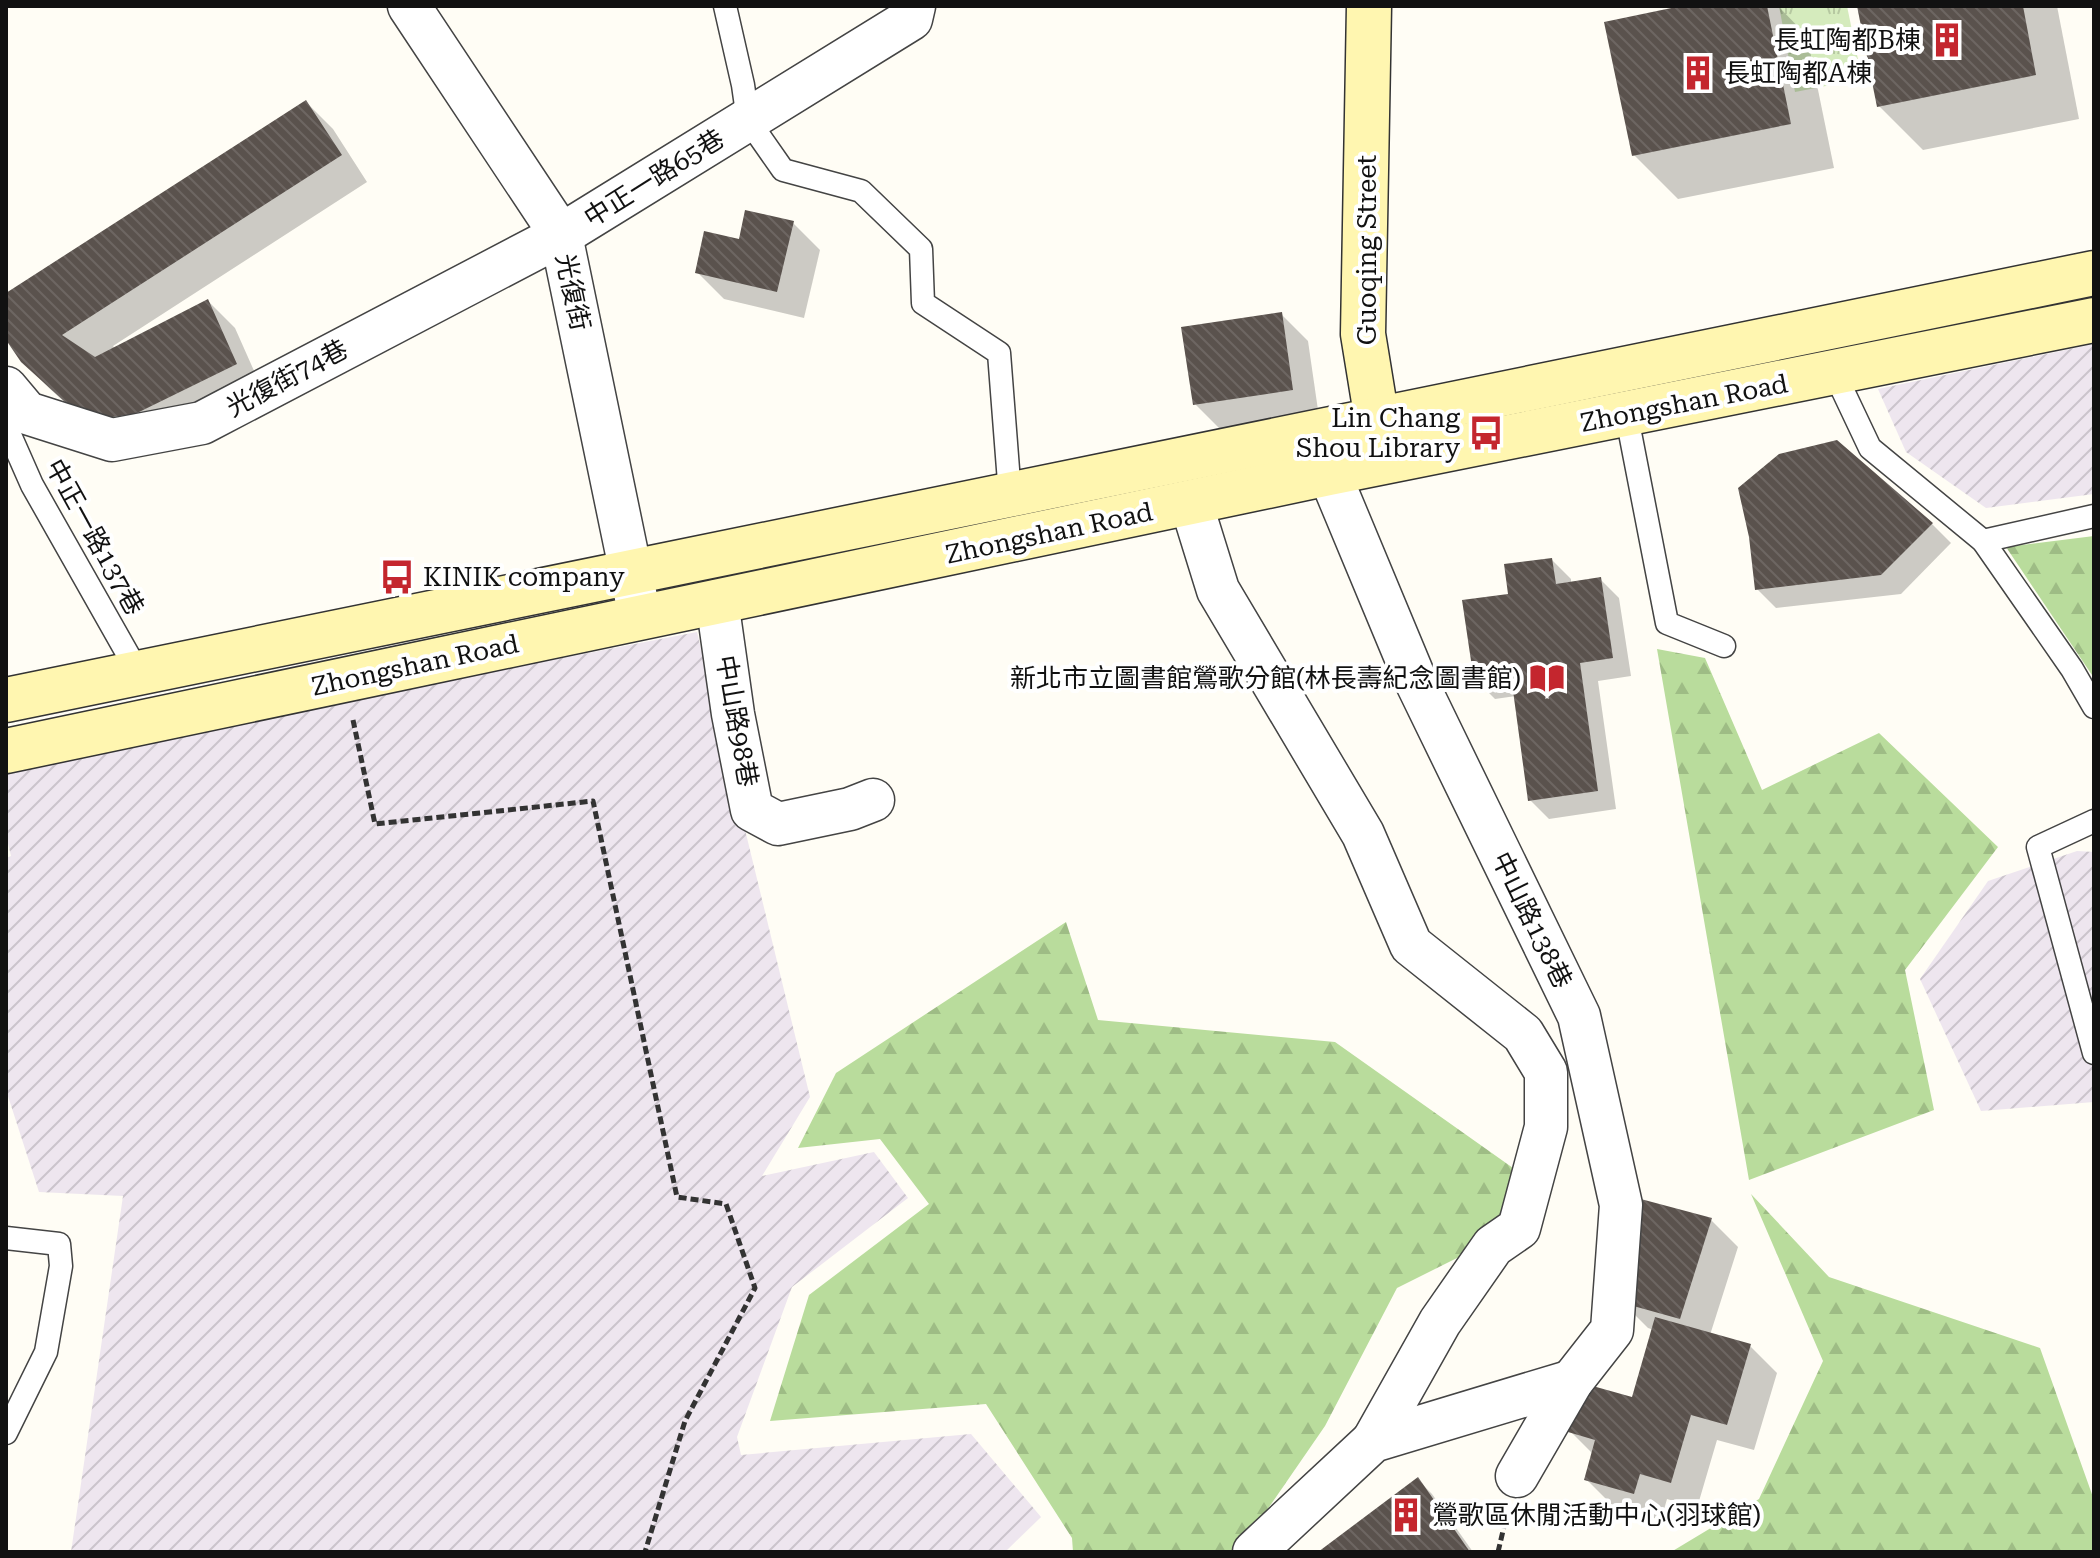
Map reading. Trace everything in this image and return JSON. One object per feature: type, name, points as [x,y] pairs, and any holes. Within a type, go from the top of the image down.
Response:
[{"type":"street","name":"光復街","points":[[409,6],[561,235],[640,618]]},
{"type":"street","name":"中正一路65巷","points":[[561,235],[911,19],[914,6]]},
{"type":"street","name":"Guoqing Street","points":[[1369,6],[1363,334],[1377,420]]},
{"type":"street","name":"光復街74巷","points":[[6,388],[27,413],[112,440],[202,423],[561,235]]},
{"type":"street","name":"Zhongshan Road","points":[[6,700],[2094,273]]},
{"type":"street","name":"Zhongshan Road","points":[[6,751],[1329,473],[2094,320]]},
{"type":"street","points":[[1329,473],[1377,420]]},
{"type":"street","name":"中山路138巷","points":[[1329,473],[1414,677],[1579,1016],[1621,1205],[1612,1330],[1572,1381],[1517,1476]]},
{"type":"street","points":[[1191,503],[1218,590],[1363,834],[1411,945],[1523,1034],[1546,1072],[1546,1127],[1519,1228],[1493,1246],[1440,1322],[1373,1441],[1254,1552]]},
{"type":"street","name":"中山路98巷","points":[[717,601],[733,714],[752,810],[778,824],[850,809],[873,800]]},
{"type":"street","points":[[1373,1441],[1572,1381]]},
{"type":"lane","name":"中正一路65巷","points":[[725,6],[748,120],[783,170],[861,191],[921,249],[923,303],[999,353],[1010,495]]},
{"type":"lane","points":[[1827,328],[1834,372],[1870,448],[1983,541],[2072,669],[2094,707]]},
{"type":"lane","points":[[1618,371],[1667,623],[1724,646]]},
{"type":"lane","name":"中正一路137巷","points":[[6,426],[32,485],[139,674]]},
{"type":"lane","points":[[1983,541],[2094,516]]},
{"type":"lane","points":[[2094,821],[2038,847],[2094,1053]]},
{"type":"lane","points":[[6,1238],[59,1244],[61,1266],[46,1352],[6,1433]]},
{"type":"path","points":[[345,680],[375,824],[593,801],[677,1197],[726,1204],[755,1288],[685,1421],[645,1552]]},
{"type":"shaded area","points":[[2094,344],[2094,494],[1986,508],[1906,452],[1878,389]]},
{"type":"shaded area","points":[[697,632],[810,1097],[762,1176],[874,1152],[908,1198],[792,1287],[737,1437],[741,1455],[971,1434],[1041,1517],[1005,1552],[71,1552],[123,1196],[39,1192],[6,1090],[6,858],[11,856],[6,835],[6,765]]},
{"type":"shaded area","points":[[2077,851],[2094,852],[2094,1102],[1981,1111],[1920,979],[1988,881]]},
{"type":"green space","points":[[1779,6],[1847,6],[1862,79],[1795,92]]},
{"type":"green space","points":[[2094,536],[2094,678],[2006,547]]},
{"type":"green space","points":[[1657,649],[1705,658],[1762,790],[1879,733],[1998,847],[1905,970],[1934,1110],[1749,1180]]},
{"type":"green space","points":[[1066,922],[1098,1020],[1335,1042],[1513,1168],[1501,1236],[1397,1288],[1325,1426],[1238,1552],[1073,1552],[1072,1538],[986,1404],[770,1421],[809,1295],[929,1204],[880,1139],[798,1148],[836,1073]]},
{"type":"green space","points":[[1751,1194],[1829,1277],[2040,1348],[2094,1500],[2094,1552],[1671,1552],[1759,1499],[1823,1361]]},
{"type":"building","name":"長虹陶都A棟","points":[[1681,6],[1767,6],[1791,124],[1632,156],[1604,22]]},
{"type":"building","name":"長虹陶都B棟","points":[[1857,6],[2023,6],[2036,75],[1877,107]]},
{"type":"building","points":[[306,100],[342,155],[62,335],[95,357],[208,299],[237,364],[135,414],[97,419],[75,411],[21,362],[6,340],[6,293]]},
{"type":"building","points":[[745,210],[794,221],[777,292],[695,273],[704,231],[739,239]]},
{"type":"building","points":[[1282,312],[1293,390],[1193,405],[1181,327]]},
{"type":"building","points":[[1837,440],[1933,523],[1881,575],[1755,590],[1749,537],[1738,488],[1779,454]]},
{"type":"building","name":"新北市立圖書館鶯歌分館(林長壽紀念圖書館)","points":[[1552,558],[1556,584],[1601,577],[1613,658],[1580,663],[1598,791],[1528,801],[1511,676],[1474,681],[1462,600],[1508,594],[1504,564]]},
{"type":"building","points":[[1622,1194],[1712,1218],[1680,1319],[1619,1302]]},
{"type":"building","points":[[1655,1317],[1751,1344],[1727,1425],[1691,1415],[1671,1483],[1640,1474],[1634,1494],[1584,1480],[1595,1440],[1568,1432],[1582,1383],[1632,1397]]},
{"type":"building","name":"鶯歌區休閒活動中心(羽球館)","points":[[1418,1477],[1470,1552],[1318,1552]]},
{"type":"place","name":"長虹陶都B棟","points":[[1947,40]]},
{"type":"place","name":"長虹陶都A棟","points":[[1698,73]]},
{"type":"place","name":"Lin Chang Shou Library","points":[[1486,433]]},
{"type":"place","name":"KINIK company","points":[[397,577]]},
{"type":"place","name":"新北市立圖書館鶯歌分館(林長壽紀念圖書館)","points":[[1547,678]]},
{"type":"place","name":"鶯歌區休閒活動中心(羽球館)","points":[[1406,1515]]}]
